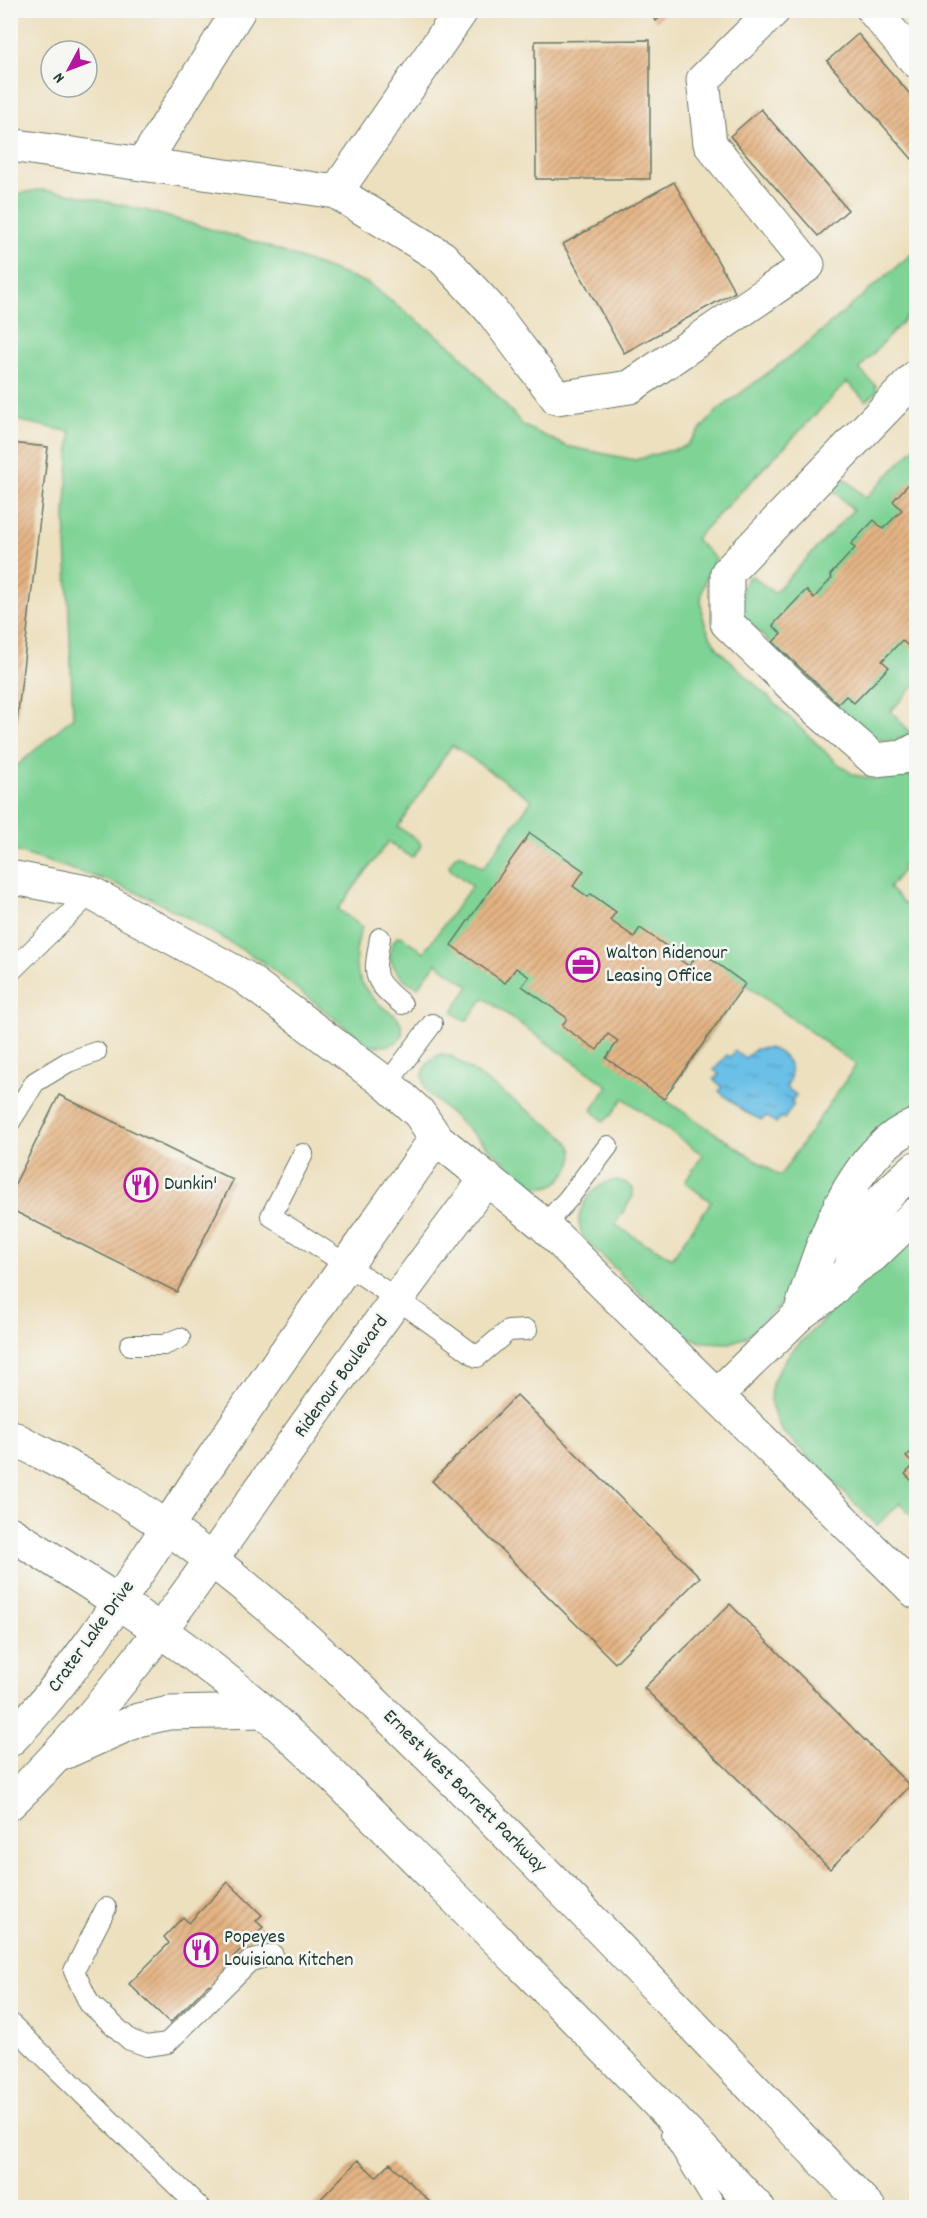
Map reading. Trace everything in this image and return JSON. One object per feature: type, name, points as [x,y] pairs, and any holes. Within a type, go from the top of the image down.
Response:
[{"type":"main road","points":[[143,165],[239,10]]},
{"type":"main road","points":[[336,192],[462,10]]},
{"type":"main road","points":[[10,145],[336,192],[442,257],[491,310],[557,398],[630,387],[808,265],[710,144],[703,80],[774,10]]},
{"type":"main road","points":[[873,10],[916,61]]},
{"type":"main road","points":[[916,377],[727,573],[727,623],[815,708],[875,760],[903,757],[916,750]]},
{"type":"main road","points":[[10,877],[91,893],[244,976],[387,1083],[419,1113],[436,1138],[544,1225],[718,1394],[916,1592]]},
{"type":"main road","points":[[800,1314],[837,1211],[858,1174],[886,1144],[916,1125]]},
{"type":"main road","points":[[167,1529],[210,1462],[436,1138]]},
{"type":"main road","points":[[850,1271],[858,1238],[867,1219],[898,1183],[916,1168]]},
{"type":"main road","name":"Ridenour Boulevard","points":[[161,1631],[398,1298],[488,1178]]},
{"type":"main road","points":[[718,1394],[800,1314],[827,1295],[850,1271],[872,1256],[916,1214]]},
{"type":"main road","name":"Ernest West Barrett Parkway","points":[[10,1436],[108,1489],[212,1561],[282,1617],[513,1839],[869,2208]]},
{"type":"main road","name":"Crater Lake Drive","points":[[10,1740],[52,1695],[120,1602],[167,1529]]},
{"type":"main road","points":[[10,1533],[120,1602],[263,1711],[316,1759],[641,2085],[758,2208]]},
{"type":"main road","points":[[10,1803],[59,1755],[115,1691],[161,1631]]},
{"type":"main road","points":[[59,1755],[138,1720],[169,1713],[263,1711]]},
{"type":"lane","points":[[10,972],[91,893]]},
{"type":"lane","points":[[380,938],[374,972],[383,989],[402,1004]]},
{"type":"lane","points":[[387,1083],[432,1024]]},
{"type":"lane","points":[[10,1122],[35,1082],[68,1062],[96,1052]]},
{"type":"lane","points":[[544,1225],[568,1199],[608,1146]]},
{"type":"lane","points":[[303,1154],[271,1216],[347,1263],[477,1357],[508,1331],[526,1330]]},
{"type":"lane","points":[[130,1345],[164,1345],[180,1338]]},
{"type":"lane","points":[[106,1908],[74,1971],[89,2003],[130,2040],[147,2046],[167,2043],[250,1961],[273,1954]]},
{"type":"lane","points":[[10,2023],[200,2208]]},
{"type":"lane","points":[[641,2085],[717,2208]]},
{"type":"green space","points":[[38,190],[63,192],[148,211],[258,243],[367,283],[455,349],[524,426],[566,446],[635,460],[686,446],[718,410],[803,347],[916,250],[916,307],[859,369],[876,386],[877,392],[866,401],[847,382],[695,539],[716,559],[702,590],[701,608],[705,625],[718,649],[836,762],[854,775],[874,779],[916,774],[916,851],[902,866],[903,870],[889,888],[916,915],[916,1112],[793,1290],[746,1337],[730,1343],[701,1342],[677,1330],[583,1237],[579,1226],[581,1209],[592,1193],[608,1182],[625,1183],[633,1189],[633,1196],[615,1224],[645,1244],[649,1244],[672,1258],[711,1202],[685,1181],[703,1155],[623,1098],[612,1115],[603,1121],[592,1110],[608,1086],[484,998],[467,1020],[463,1020],[453,1011],[469,986],[436,963],[418,987],[398,973],[391,960],[392,945],[397,937],[401,936],[424,952],[472,886],[450,869],[449,865],[456,855],[460,853],[483,868],[532,800],[452,745],[398,827],[419,841],[421,846],[411,857],[388,842],[338,909],[362,927],[356,952],[357,972],[361,982],[375,1000],[400,1021],[401,1037],[386,1046],[367,1044],[263,962],[150,898],[109,881],[11,850],[11,771],[73,717],[65,515],[71,432],[11,419],[11,195]],"holes":[[[745,984],[856,1065],[780,1176],[664,1099]]]},
{"type":"green space","points":[[916,446],[916,684],[891,711],[910,732],[899,740],[887,741],[864,732],[742,616],[742,588],[752,576],[774,593],[853,510],[833,490],[842,479],[847,480],[866,498]]},
{"type":"green space","points":[[442,1054],[451,1056],[564,1137],[573,1155],[570,1167],[561,1179],[550,1186],[530,1185],[429,1094],[424,1082],[424,1070],[430,1061]]},
{"type":"green space","points":[[916,1226],[916,1520],[900,1503],[877,1525],[783,1432],[772,1410],[771,1390],[783,1362],[791,1352]]},
{"type":"water","points":[[756,1049],[775,1050],[788,1063],[790,1074],[786,1087],[796,1095],[791,1102],[794,1104],[784,1119],[781,1117],[776,1123],[766,1116],[762,1120],[745,1112],[719,1091],[722,1087],[714,1080],[719,1074],[714,1070],[727,1055],[730,1057],[735,1051],[745,1058]]},
{"type":"building","points":[[646,10],[668,10],[656,21]]},
{"type":"building","points":[[858,34],[916,101],[916,155],[912,159],[827,61]]},
{"type":"building","points":[[650,40],[650,179],[536,179],[535,41]]},
{"type":"building","points":[[761,109],[848,210],[818,236],[730,136]]},
{"type":"building","points":[[674,182],[735,292],[624,353],[563,244]]},
{"type":"building","points":[[10,443],[48,447],[12,766],[10,766]]},
{"type":"building","points":[[916,476],[916,652],[902,640],[882,661],[889,667],[854,703],[846,696],[838,704],[773,642],[781,634],[773,625],[806,590],[814,598],[832,578],[830,575],[855,548],[851,544],[874,520],[883,529],[902,510],[893,501]]},
{"type":"building","name":"Walton Ridenour Leasing Office","points":[[530,833],[584,871],[573,886],[588,897],[591,894],[616,912],[610,920],[634,937],[640,928],[666,946],[664,949],[689,966],[700,951],[745,984],[664,1099],[606,1058],[618,1041],[608,1034],[597,1050],[562,1026],[567,1018],[522,986],[529,977],[516,968],[505,983],[451,945]]},
{"type":"building","points":[[59,1095],[233,1180],[177,1292],[10,1209],[10,1194]]},
{"type":"building","points":[[517,1395],[700,1577],[615,1663],[432,1481]]},
{"type":"building","points":[[916,1447],[916,1485],[905,1474],[914,1465],[906,1457]]},
{"type":"building","points":[[730,1604],[910,1786],[830,1869],[644,1688]]},
{"type":"building","name":"Popeyes Louisiana Kitchen","points":[[228,1882],[262,1915],[256,1921],[263,1927],[233,1957],[238,1962],[213,1988],[209,1984],[170,2023],[129,1984],[169,1943],[164,1937],[183,1917],[189,1923]]},
{"type":"building","points":[[358,2160],[376,2177],[390,2163],[436,2208],[312,2208]]},
{"type":"place","name":"Walton Ridenour Leasing Office","points":[[583,965]]},
{"type":"place","name":"Dunkin'","points":[[141,1185]]},
{"type":"place","name":"Popeyes Louisiana Kitchen","points":[[201,1950]]}]
